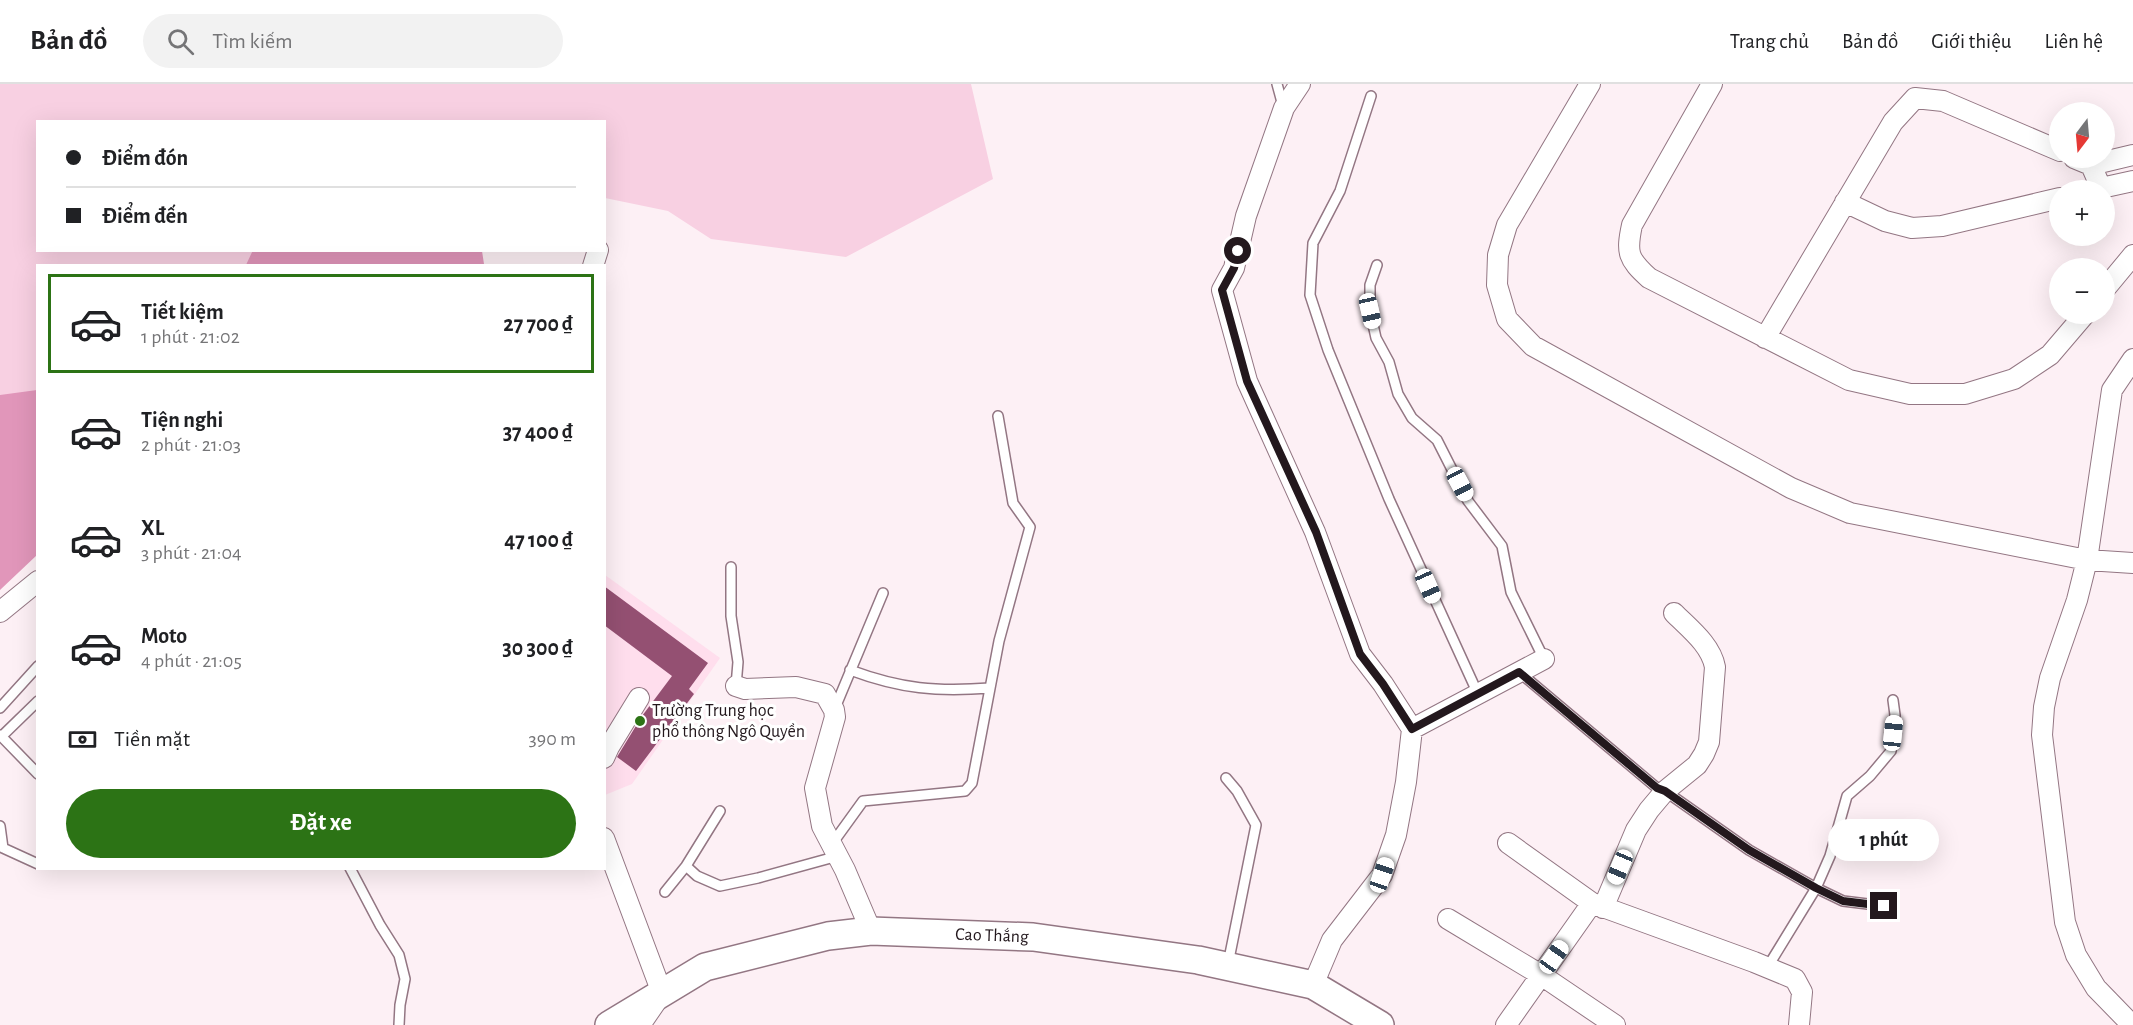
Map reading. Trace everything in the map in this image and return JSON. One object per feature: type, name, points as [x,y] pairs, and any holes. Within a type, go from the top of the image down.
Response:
[{"type":"main road","name":"Cao Thắng","points":[[609,1025],[705,968],[828,936],[871,931],[1033,937],[1198,960],[1312,985],[1380,1025]]},
{"type":"street","points":[[1300,84],[1284,108],[1248,207],[1234,268],[1222,290],[1247,381],[1316,532],[1360,654],[1383,684],[1412,729],[1406,782],[1396,835],[1382,875],[1332,940],[1312,985]]},
{"type":"street","points":[[1590,84],[1508,225],[1498,255],[1497,285],[1507,319],[1533,346],[1791,488],[1850,513],[2087,560],[2133,563]]},
{"type":"street","points":[[1712,84],[1632,225],[1628,244],[1633,263],[1649,279],[1849,380],[1911,394],[1965,394],[2014,379],[2050,355],[2076,324]]},
{"type":"street","points":[[1765,338],[1912,91],[1943,101],[2049,146]]},
{"type":"street","points":[[2115,157],[2133,155]]},
{"type":"street","points":[[2115,185],[2133,181]]},
{"type":"street","points":[[1845,202],[1885,221],[1912,228],[1942,226],[2049,201]]},
{"type":"street","points":[[2115,277],[2133,255]]},
{"type":"street","points":[[2132,1025],[2096,988],[2076,955],[2065,922],[2042,735],[2044,707],[2050,678],[2077,600],[2087,560],[2112,390],[2133,359]]},
{"type":"street","points":[[0,612],[36,582]]},
{"type":"street","points":[[1506,1025],[1541,975],[1597,906],[1636,830],[1649,810],[1665,791],[1696,765],[1709,742],[1715,667],[1710,651],[1674,613]]},
{"type":"street","points":[[1412,729],[1544,659]]},
{"type":"street","points":[[736,686],[745,689],[796,687],[825,694],[834,710],[835,717],[815,788],[822,826],[871,931]]},
{"type":"street","points":[[606,754],[639,698]]},
{"type":"street","points":[[606,843],[662,993],[640,1025]]},
{"type":"street","points":[[1508,843],[1597,906],[1795,979],[1802,993],[1799,1025]]},
{"type":"street","points":[[1448,919],[1541,975],[1615,1025]]},
{"type":"lane","points":[[1277,84],[1284,108]]},
{"type":"lane","points":[[1371,96],[1340,191],[1313,243],[1310,295],[1328,350],[1389,499],[1478,694]]},
{"type":"lane","points":[[1377,265],[1370,285],[1370,311],[1376,338],[1389,362],[1398,394],[1412,418],[1437,440],[1468,501],[1502,546],[1510,592],[1544,659]]},
{"type":"lane","points":[[686,866],[697,876],[720,886],[758,878],[834,849],[837,837],[863,801],[965,791],[972,783],[999,641],[1030,527],[1013,503],[998,416]]},
{"type":"lane","points":[[731,567],[731,616],[738,662],[736,686]]},
{"type":"lane","points":[[834,710],[883,593]]},
{"type":"lane","points":[[0,708],[36,668]]},
{"type":"lane","points":[[850,670],[881,682],[910,687],[953,691],[990,688]]},
{"type":"lane","points":[[1519,672],[1657,788],[1665,791],[1749,850],[1843,901],[1884,906]]},
{"type":"lane","points":[[1767,968],[1816,888],[1830,856],[1847,796],[1870,776],[1891,751],[1895,715],[1893,700]]},
{"type":"lane","points":[[36,703],[1,736],[36,772]]},
{"type":"lane","points":[[1226,778],[1237,791],[1256,825],[1227,966]]},
{"type":"lane","points":[[665,892],[686,866],[720,811]]},
{"type":"lane","points":[[0,826],[1,849],[36,863]]},
{"type":"lane","points":[[351,870],[380,925],[399,955],[405,979],[399,1025]]},
{"type":"shaded area","points":[[0,84],[971,84],[993,179],[846,257],[711,239],[668,211],[606,198],[606,120],[36,120],[36,252],[478,252],[479,264],[36,264],[36,554],[0,589]]},
{"type":"shaded area","points":[[252,252],[482,252],[484,264],[246,264]]},
{"type":"shaded area","points":[[36,390],[36,556],[0,590],[0,395]]},
{"type":"shaded area","name":"Trường Trung học phổ thông Ngô Quyền","points":[[606,576],[720,658],[632,784],[606,795]]},
{"type":"building","points":[[606,587],[708,663],[689,689],[694,694],[636,771],[617,757],[642,716],[672,676],[606,626]]},
{"type":"place","name":"Trường Trung học phổ thông Ngô Quyền","points":[[640,721]]},
{"type":"route","points":[[1238,251],[1234,268],[1222,290],[1247,381],[1316,532],[1360,654],[1383,684],[1412,729],[1519,672],[1657,788],[1665,791],[1749,850],[1843,901],[1884,906]]}]
